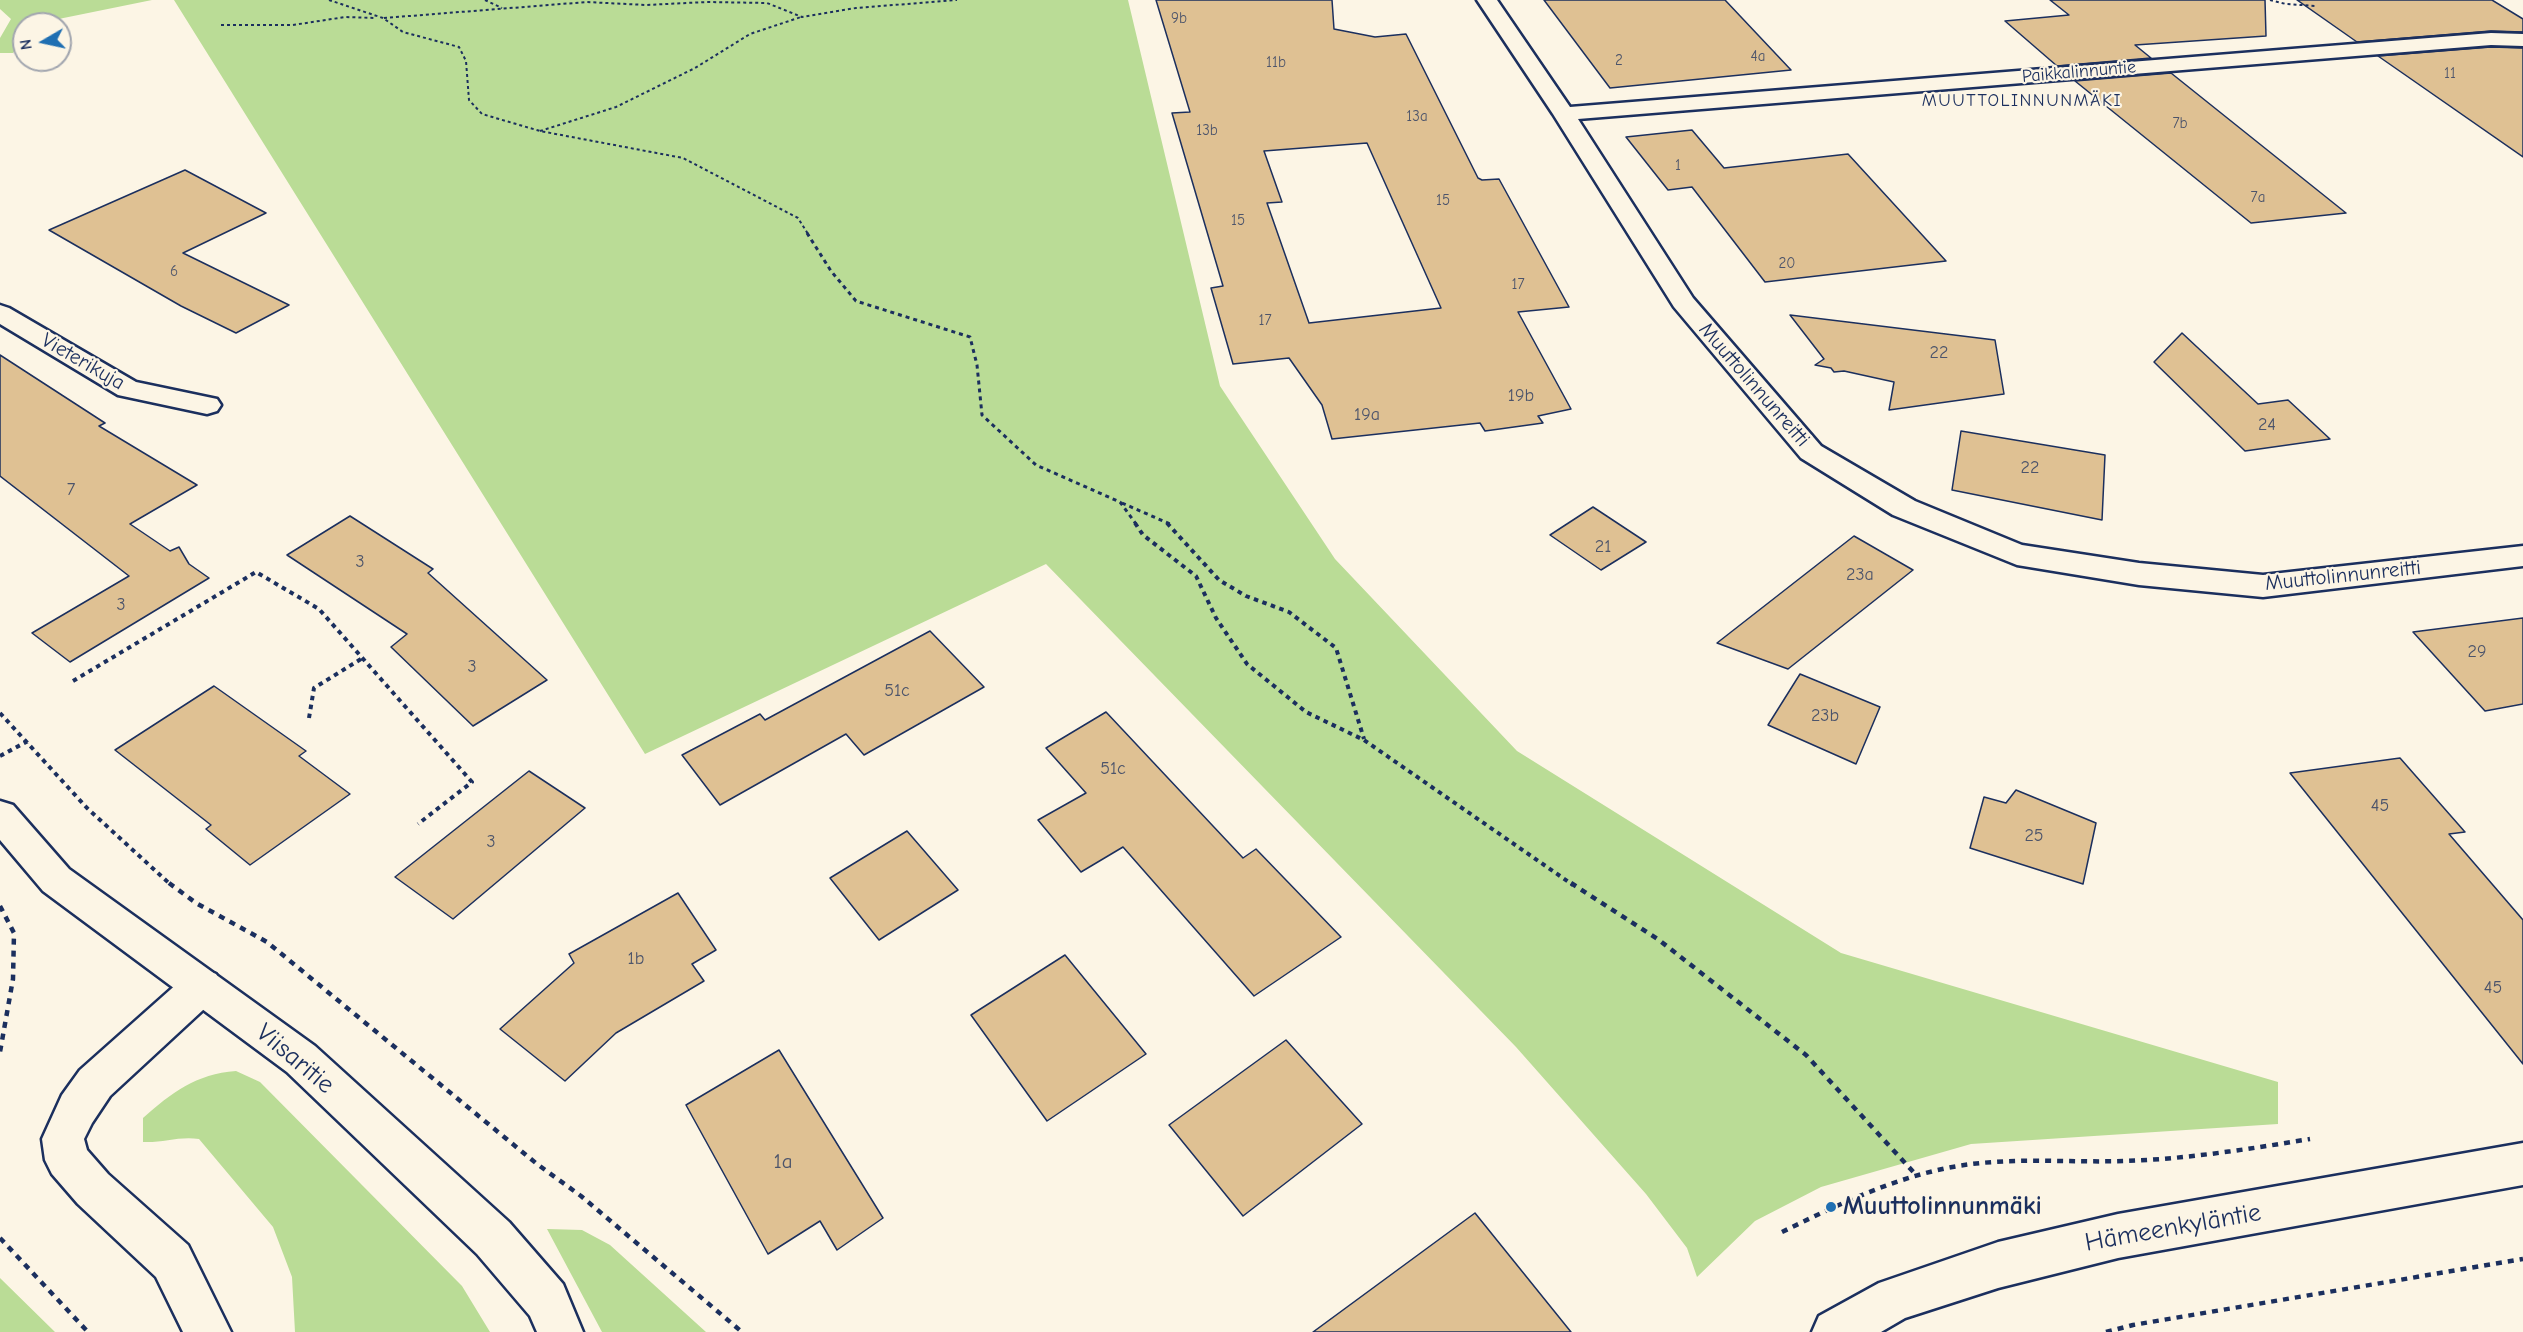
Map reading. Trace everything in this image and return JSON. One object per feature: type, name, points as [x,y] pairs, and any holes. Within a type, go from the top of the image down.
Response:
[{"type":"street","name":"Muuttolinnunreitti","points":[[1487,0],[1564,114],[1683,302],[1811,452],[1904,508],[2018,555],[2139,574],[2263,586],[2523,556]]},
{"type":"street","name":"Paikkalinnuntie","points":[[1564,114],[2491,39],[2523,39]]},
{"type":"street","name":"Vieterikuja","points":[[0,313],[128,388],[207,405]]},
{"type":"street","name":"Viisaritie","points":[[0,815],[56,880],[301,1059],[493,1238],[547,1300],[560,1332]]},
{"type":"street","points":[[202,986],[95,1083],[77,1110],[63,1139],[67,1160],[93,1189],[172,1261],[208,1332]]},
{"type":"street","name":"Hämeenkyläntie","points":[[1835,1332],[1895,1299],[2020,1259],[2118,1236],[2523,1164]]},
{"type":"path","points":[[329,0],[383,18],[403,32],[459,47],[466,61],[469,100],[482,114],[540,131],[683,158],[798,218],[831,272],[856,301],[970,337],[977,365],[982,415],[1036,465],[1170,524],[1219,580],[1246,596],[1289,612],[1336,648],[1364,740]]},
{"type":"path","points":[[485,0],[503,8]]},
{"type":"path","points":[[540,131],[616,107],[695,68],[750,34],[802,17],[856,8],[957,0]]},
{"type":"path","points":[[2270,0],[2286,4],[2316,6]]},
{"type":"path","points":[[221,26],[293,25],[345,17],[383,18],[587,2],[646,5],[706,2],[767,3],[802,17]]},
{"type":"path","points":[[1120,502],[1143,535],[1196,576],[1216,618],[1247,664],[1306,712],[1364,740],[1544,866],[1659,940],[1806,1055],[1917,1176]]},
{"type":"path","points":[[73,681],[256,572],[319,609],[472,782],[418,824]]},
{"type":"path","points":[[309,718],[315,688],[361,659]]},
{"type":"path","points":[[0,713],[87,808],[163,879],[196,903],[267,942],[537,1164],[581,1196],[742,1332]]},
{"type":"path","points":[[0,756],[28,741]]},
{"type":"path","points":[[0,906],[14,933],[13,980],[0,1052]]},
{"type":"path","points":[[1782,1232],[1831,1207],[1917,1176],[1974,1164],[2146,1160],[2310,1139]]},
{"type":"path","points":[[0,1238],[88,1332]]},
{"type":"path","points":[[2106,1332],[2133,1324],[2523,1259]]},
{"type":"green space","points":[[0,0],[152,0],[72,16],[72,12],[12,12],[12,53],[0,53],[0,38],[11,19],[0,9]]},
{"type":"green space","points":[[174,0],[1128,0],[1220,386],[1335,559],[1517,751],[1841,953],[2278,1082],[2278,1124],[1971,1144],[1821,1187],[1755,1221],[1697,1277],[1687,1248],[1646,1194],[1516,1047],[1046,564],[645,754]]},
{"type":"green space","points":[[236,1071],[260,1082],[462,1286],[490,1332],[295,1332],[292,1277],[273,1227],[199,1139],[143,1142],[143,1118],[174,1093],[209,1076]]},
{"type":"green space","points":[[547,1229],[582,1230],[610,1245],[706,1332],[602,1332]]},
{"type":"green space","points":[[0,1278],[55,1332],[0,1332]]},
{"type":"building","points":[[1156,0],[1332,0],[1334,29],[1375,37],[1406,34],[1478,178],[1482,180],[1499,179],[1569,307],[1518,312],[1571,409],[1538,416],[1543,423],[1485,431],[1480,423],[1332,439],[1322,405],[1289,358],[1233,364],[1211,288],[1223,286],[1172,113],[1190,112]],"holes":[[[1367,143],[1441,308],[1309,323],[1267,203],[1282,202],[1264,151]]]},
{"type":"building","points":[[1544,0],[1725,0],[1791,70],[1610,88]]},
{"type":"building","points":[[2050,0],[2265,0],[2266,36],[2135,45],[2151,58],[2057,66],[2005,21],[2069,15]]},
{"type":"building","points":[[2297,0],[2492,0],[2523,19],[2523,32],[2491,31],[2357,42]]},
{"type":"building","points":[[2491,47],[2523,48],[2523,157],[2378,56]]},
{"type":"building","points":[[2171,73],[2346,213],[2251,223],[2075,81]]},
{"type":"building","points":[[1692,130],[1724,168],[1848,154],[1946,261],[1765,282],[1692,187],[1668,190],[1626,137]]},
{"type":"building","points":[[185,170],[266,213],[183,253],[289,305],[236,333],[181,306],[49,230]]},
{"type":"building","points":[[1790,315],[1995,340],[2004,394],[1889,410],[1894,382],[1844,371],[1834,372],[1831,368],[1815,365],[1824,359]]},
{"type":"building","points":[[2182,333],[2258,404],[2288,400],[2330,439],[2245,451],[2154,362]]},
{"type":"building","points":[[0,355],[105,423],[99,426],[197,485],[130,524],[170,551],[179,547],[189,564],[209,578],[70,662],[32,633],[129,576],[0,476]]},
{"type":"building","points":[[1961,431],[2105,455],[2102,520],[1952,490]]},
{"type":"building","points":[[1593,507],[1646,542],[1601,570],[1550,535]]},
{"type":"building","points":[[350,516],[433,569],[428,573],[547,680],[473,726],[391,647],[407,634],[287,555]]},
{"type":"building","points":[[1854,536],[1913,570],[1788,669],[1717,643]]},
{"type":"building","points":[[2523,618],[2523,704],[2485,711],[2413,632]]},
{"type":"building","points":[[930,631],[984,687],[864,755],[846,734],[720,805],[682,755],[760,714],[765,720]]},
{"type":"building","points":[[1800,674],[1880,707],[1856,764],[1768,725]]},
{"type":"building","points":[[214,686],[306,751],[299,756],[350,794],[250,865],[206,829],[211,825],[115,750]]},
{"type":"building","points":[[1106,712],[1243,858],[1256,849],[1341,937],[1254,996],[1123,847],[1081,872],[1038,820],[1086,793],[1046,748]]},
{"type":"building","points":[[2400,758],[2465,832],[2449,834],[2523,920],[2523,1064],[2290,773]]},
{"type":"building","points":[[529,771],[585,808],[453,919],[395,877]]},
{"type":"building","points":[[2016,790],[2096,823],[2083,884],[1970,848],[1984,797],[2006,803]]},
{"type":"building","points":[[907,831],[958,890],[879,940],[830,878]]},
{"type":"building","points":[[678,893],[716,950],[692,964],[704,981],[616,1033],[565,1081],[500,1029],[574,963],[569,954]]},
{"type":"building","points":[[1065,955],[1146,1054],[1047,1121],[971,1015]]},
{"type":"building","points":[[1286,1040],[1362,1124],[1243,1216],[1169,1125]]},
{"type":"building","points":[[779,1050],[883,1218],[837,1250],[820,1221],[768,1254],[686,1105]]},
{"type":"building","points":[[1475,1213],[1571,1332],[1313,1332]]},
{"type":"place","name":"Muuttolinnunmäki","points":[[1831,1207]]},
{"type":"district","name":"MUUTTOLINNUNMÄKI","points":[[2022,101]]}]
